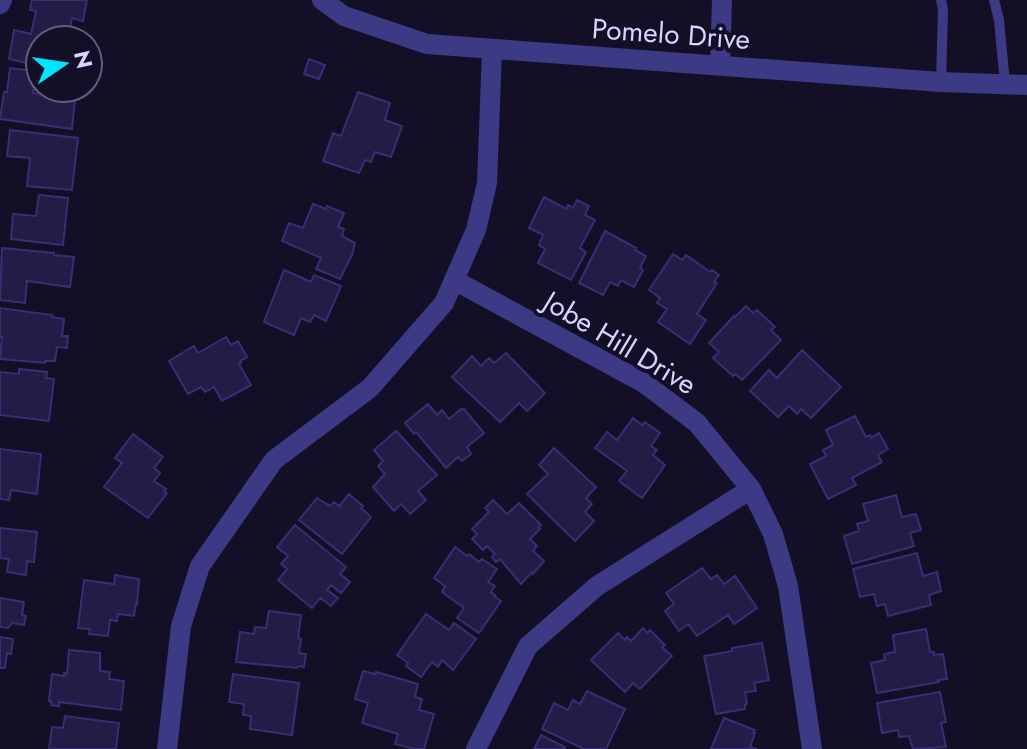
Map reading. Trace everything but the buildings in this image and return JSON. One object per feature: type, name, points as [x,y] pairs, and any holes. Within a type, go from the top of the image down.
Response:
[{"type":"street","name":"Pomelo Drive","points":[[322,0],[344,16],[427,44],[941,82],[1027,85]]},
{"type":"street","points":[[720,65],[722,0]]},
{"type":"street","points":[[167,749],[181,626],[200,566],[274,460],[370,388],[444,303],[476,230],[487,183],[492,50]]},
{"type":"street","name":"Jobe Hill Drive","points":[[454,280],[644,383],[697,423],[751,489],[773,534],[788,586],[812,749]]},
{"type":"street","points":[[476,749],[528,646],[597,586],[751,489]]},
{"type":"lane","points":[[941,0],[941,82]]},
{"type":"lane","points":[[994,0],[1005,84]]}]
